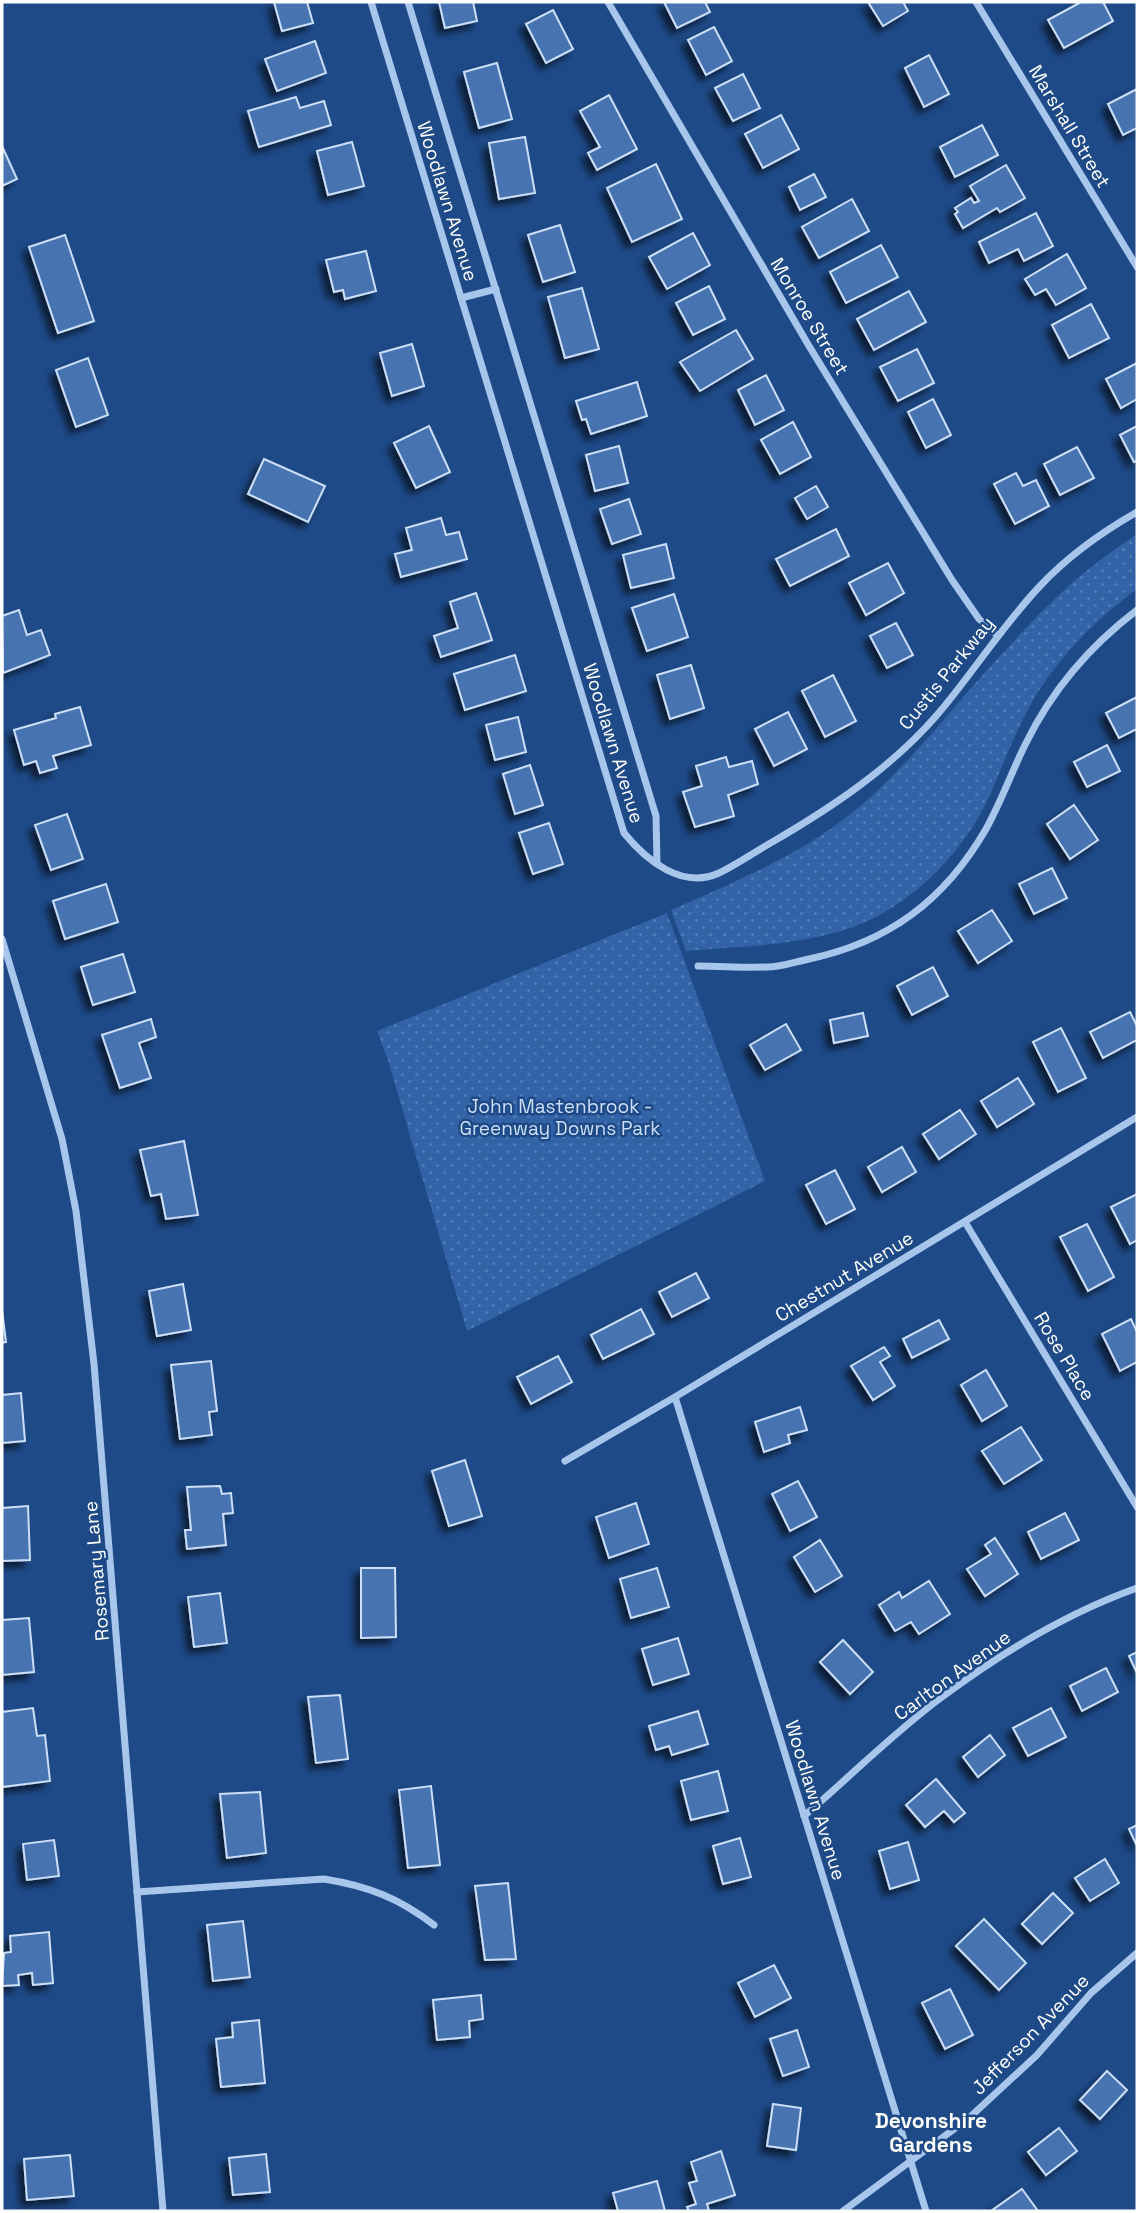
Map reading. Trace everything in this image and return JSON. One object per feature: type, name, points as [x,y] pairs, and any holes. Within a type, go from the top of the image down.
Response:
[{"type":"street","name":"Woodlawn Avenue","points":[[371,2],[624,833],[637,849],[657,863]]},
{"type":"street","name":"Woodlawn Avenue","points":[[408,2],[656,816],[657,863]]},
{"type":"street","name":"Monroe Street","points":[[608,2],[767,276],[952,580],[979,619],[998,636]]},
{"type":"street","name":"Marshall Street","points":[[976,2],[1137,267]]},
{"type":"street","points":[[461,298],[496,289]]},
{"type":"street","name":"Custis Parkway","points":[[657,863],[680,876],[699,878],[717,874],[797,828],[858,788],[900,753],[937,715],[1042,583],[1077,552],[1137,512]]},
{"type":"street","points":[[698,966],[769,967],[833,954],[881,934],[915,914],[944,888],[972,851],[1049,702],[1085,656],[1137,610]]},
{"type":"street","name":"Rosemary Lane","points":[[2,939],[62,1139],[76,1211],[94,1364],[163,2211]]},
{"type":"street","name":"Chestnut Avenue","points":[[565,1461],[1137,1117]]},
{"type":"street","name":"Rose Place","points":[[965,1222],[1137,1507]]},
{"type":"street","name":"Woodlawn Avenue","points":[[675,1397],[926,2211]]},
{"type":"street","name":"Carlton Avenue","points":[[804,1816],[941,1697],[1056,1624],[1137,1588]]},
{"type":"street","points":[[137,1892],[324,1879],[346,1882],[385,1894],[434,1925]]},
{"type":"street","name":"Jefferson Avenue","points":[[843,2211],[969,2118],[1037,2055],[1091,1993],[1137,1953]]},
{"type":"green space","points":[[1137,534],[1137,589],[1083,636],[1048,677],[1023,720],[991,793],[973,826],[946,862],[929,879],[893,907],[853,927],[833,933],[771,944],[686,951],[671,910],[788,855],[853,812],[892,776],[1054,600],[1090,568]]},
{"type":"green space","name":"John Mastenbrook - Greenway Downs Park","points":[[667,913],[765,1181],[467,1331],[388,1060],[377,1031]]},
{"type":"building","points":[[274,2],[307,2],[313,23],[282,31]]},
{"type":"building","points":[[439,2],[473,2],[477,21],[445,28]]},
{"type":"building","points":[[664,2],[705,2],[710,12],[677,28]]},
{"type":"building","points":[[868,2],[903,2],[908,11],[883,26]]},
{"type":"building","points":[[1081,2],[1103,2],[1113,21],[1064,48],[1048,20]]},
{"type":"building","points":[[553,10],[573,49],[546,63],[526,24]]},
{"type":"building","points":[[714,27],[732,61],[706,75],[688,40]]},
{"type":"building","points":[[315,41],[326,73],[277,91],[265,59]]},
{"type":"building","points":[[929,55],[949,94],[924,107],[905,68]]},
{"type":"building","points":[[497,63],[512,119],[479,128],[464,72]]},
{"type":"building","points":[[743,74],[760,108],[733,121],[715,88]]},
{"type":"building","points":[[1137,89],[1137,128],[1123,135],[1108,104]]},
{"type":"building","points":[[609,95],[637,149],[597,170],[588,153],[600,147],[580,111]]},
{"type":"building","points":[[296,97],[300,108],[324,101],[331,125],[259,147],[248,111]]},
{"type":"building","points":[[781,115],[799,149],[763,168],[745,134]]},
{"type":"building","points":[[982,125],[998,155],[955,177],[940,147]]},
{"type":"building","points":[[525,137],[535,193],[499,199],[489,143]]},
{"type":"building","points":[[352,142],[364,186],[328,195],[317,151]]},
{"type":"building","points":[[2,146],[17,179],[2,186]]},
{"type":"building","points":[[656,164],[682,219],[632,242],[607,188]]},
{"type":"building","points":[[1006,165],[1025,198],[1000,212],[997,208],[963,228],[955,214],[958,212],[955,208],[971,198],[974,203],[979,201],[970,186]]},
{"type":"building","points":[[814,174],[826,197],[800,210],[789,187]]},
{"type":"building","points":[[852,199],[869,231],[819,258],[802,227]]},
{"type":"building","points":[[1036,213],[1053,246],[1024,261],[1018,249],[989,263],[979,242]]},
{"type":"building","points":[[560,225],[575,272],[543,282],[528,235]]},
{"type":"building","points":[[693,233],[710,265],[667,289],[649,257]]},
{"type":"building","points":[[65,235],[94,321],[58,333],[29,247]]},
{"type":"building","points":[[881,245],[898,277],[846,303],[830,272]]},
{"type":"building","points":[[366,251],[376,291],[345,299],[343,290],[334,292],[326,260]]},
{"type":"building","points":[[1067,254],[1086,288],[1056,305],[1046,289],[1035,295],[1025,279]]},
{"type":"building","points":[[709,286],[725,319],[693,335],[676,303]]},
{"type":"building","points":[[582,288],[599,349],[565,358],[548,297]]},
{"type":"building","points":[[909,291],[926,322],[874,350],[857,319]]},
{"type":"building","points":[[1091,304],[1109,338],[1069,358],[1052,325]]},
{"type":"building","points":[[736,330],[753,359],[700,391],[680,362]]},
{"type":"building","points":[[412,344],[424,386],[392,396],[380,353]]},
{"type":"building","points":[[917,349],[934,383],[898,401],[880,367]]},
{"type":"building","points":[[88,358],[108,415],[76,427],[56,370]]},
{"type":"building","points":[[1137,363],[1137,399],[1121,408],[1106,379]]},
{"type":"building","points":[[766,375],[784,410],[755,425],[738,390]]},
{"type":"building","points":[[637,382],[647,416],[591,434],[586,419],[582,420],[576,401]]},
{"type":"building","points":[[933,399],[951,435],[926,448],[908,412]]},
{"type":"building","points":[[793,422],[811,457],[780,474],[761,440]]},
{"type":"building","points":[[429,426],[450,472],[416,488],[394,443]]},
{"type":"building","points":[[1137,426],[1137,461],[1134,462],[1120,435]]},
{"type":"building","points":[[619,446],[628,483],[595,491],[586,455]]},
{"type":"building","points":[[1077,447],[1094,478],[1060,495],[1044,464]]},
{"type":"building","points":[[264,459],[325,486],[308,522],[248,494]]},
{"type":"building","points":[[1016,473],[1023,486],[1036,480],[1049,506],[1015,524],[994,484]]},
{"type":"building","points":[[816,486],[828,507],[807,519],[795,498]]},
{"type":"building","points":[[629,499],[641,534],[612,544],[600,509]]},
{"type":"building","points":[[441,518],[446,535],[459,532],[467,559],[401,577],[395,554],[412,550],[406,528]]},
{"type":"building","points":[[836,529],[849,556],[790,586],[776,559]]},
{"type":"building","points":[[666,544],[674,578],[631,588],[623,555]]},
{"type":"building","points":[[888,563],[904,593],[866,615],[849,583]]},
{"type":"building","points":[[476,593],[492,640],[441,657],[434,636],[458,628],[450,602]]},
{"type":"building","points":[[674,594],[688,637],[647,651],[632,608]]},
{"type":"building","points":[[19,610],[27,635],[41,630],[50,655],[3,673],[2,616]]},
{"type":"building","points":[[896,623],[913,655],[887,668],[870,636]]},
{"type":"building","points":[[515,655],[526,691],[465,710],[454,674]]},
{"type":"building","points":[[691,665],[704,708],[670,719],[657,675]]},
{"type":"building","points":[[833,675],[856,721],[825,737],[802,691]]},
{"type":"building","points":[[1137,697],[1137,729],[1119,738],[1106,713]]},
{"type":"building","points":[[80,707],[91,745],[53,756],[57,768],[40,773],[36,761],[24,765],[14,730],[56,718],[55,714]]},
{"type":"building","points":[[788,712],[807,749],[774,766],[755,729]]},
{"type":"building","points":[[518,717],[526,752],[495,760],[486,725]]},
{"type":"building","points":[[1107,745],[1120,771],[1087,787],[1074,762]]},
{"type":"building","points":[[726,757],[729,767],[752,761],[758,784],[728,795],[734,816],[695,827],[683,792],[702,786],[696,766]]},
{"type":"building","points":[[530,765],[543,805],[515,814],[503,774]]},
{"type":"building","points":[[1074,805],[1098,840],[1070,859],[1047,824]]},
{"type":"building","points":[[67,814],[83,859],[51,870],[35,825]]},
{"type":"building","points":[[549,823],[563,864],[533,874],[519,833]]},
{"type":"building","points":[[1052,868],[1067,898],[1034,914],[1019,884]]},
{"type":"building","points":[[106,884],[118,922],[65,939],[53,901]]},
{"type":"building","points":[[992,910],[1012,941],[978,963],[958,931]]},
{"type":"building","points":[[123,954],[135,992],[93,1005],[81,967]]},
{"type":"building","points":[[933,967],[948,996],[912,1015],[897,986]]},
{"type":"building","points":[[1130,1012],[1137,1026],[1137,1040],[1103,1058],[1090,1032]]},
{"type":"building","points":[[863,1013],[868,1036],[834,1043],[830,1020]]},
{"type":"building","points":[[151,1019],[156,1037],[139,1043],[151,1078],[120,1088],[102,1035]]},
{"type":"building","points":[[786,1024],[801,1050],[765,1070],[750,1045]]},
{"type":"building","points":[[1061,1028],[1086,1078],[1058,1092],[1033,1042]]},
{"type":"building","points":[[1018,1078],[1034,1104],[997,1127],[981,1101]]},
{"type":"building","points":[[960,1110],[976,1134],[939,1159],[923,1134]]},
{"type":"building","points":[[184,1141],[198,1215],[166,1219],[161,1194],[151,1196],[140,1150]]},
{"type":"building","points":[[902,1147],[916,1172],[882,1192],[868,1167]]},
{"type":"building","points":[[835,1170],[855,1209],[826,1224],[806,1185]]},
{"type":"building","points":[[1137,1194],[1137,1240],[1130,1244],[1111,1207]]},
{"type":"building","points":[[1087,1224],[1114,1277],[1088,1291],[1060,1237]]},
{"type":"building","points":[[696,1273],[709,1298],[672,1317],[659,1292]]},
{"type":"building","points":[[183,1284],[191,1330],[157,1336],[149,1291]]},
{"type":"building","points":[[641,1309],[654,1334],[603,1359],[591,1335]]},
{"type":"building","points":[[2,1310],[6,1342],[2,1343]]},
{"type":"building","points":[[1131,1319],[1137,1332],[1137,1362],[1120,1371],[1102,1334]]},
{"type":"building","points":[[939,1320],[949,1339],[912,1358],[903,1339]]},
{"type":"building","points":[[884,1347],[890,1356],[880,1362],[895,1386],[873,1400],[851,1366]]},
{"type":"building","points":[[558,1356],[572,1382],[531,1404],[517,1377]]},
{"type":"building","points":[[211,1361],[217,1411],[209,1412],[212,1435],[180,1439],[171,1365]]},
{"type":"building","points":[[986,1370],[1007,1406],[982,1421],[961,1385]]},
{"type":"building","points":[[21,1393],[25,1441],[2,1443],[2,1395]]},
{"type":"building","points":[[800,1407],[807,1430],[788,1435],[790,1443],[764,1452],[755,1422]]},
{"type":"building","points":[[1021,1427],[1042,1460],[1004,1484],[982,1451]]},
{"type":"building","points":[[465,1460],[482,1516],[449,1526],[432,1471]]},
{"type":"building","points":[[798,1481],[817,1517],[790,1531],[772,1494]]},
{"type":"building","points":[[220,1486],[222,1494],[231,1493],[233,1513],[223,1514],[226,1545],[187,1549],[185,1530],[191,1530],[187,1487]]},
{"type":"building","points":[[636,1503],[649,1544],[609,1558],[596,1517]]},
{"type":"building","points":[[28,1506],[30,1560],[2,1561],[2,1508]]},
{"type":"building","points":[[1065,1513],[1079,1540],[1041,1559],[1028,1532]]},
{"type":"building","points":[[995,1538],[1018,1574],[985,1596],[967,1569],[991,1554],[985,1545]]},
{"type":"building","points":[[820,1540],[842,1576],[815,1592],[794,1557]]},
{"type":"building","points":[[361,1568],[395,1568],[396,1637],[361,1638]]},
{"type":"building","points":[[657,1568],[669,1607],[631,1618],[620,1579]]},
{"type":"building","points":[[929,1581],[950,1614],[919,1634],[911,1622],[895,1631],[879,1605],[899,1592],[902,1598]]},
{"type":"building","points":[[220,1593],[227,1643],[194,1647],[188,1597]]},
{"type":"building","points":[[29,1618],[34,1672],[2,1675],[2,1620]]},
{"type":"building","points":[[678,1638],[689,1674],[653,1685],[642,1649]]},
{"type":"building","points":[[843,1640],[873,1672],[850,1694],[820,1662]]},
{"type":"building","points":[[1137,1652],[1137,1673],[1129,1656]]},
{"type":"building","points":[[1106,1668],[1118,1692],[1082,1711],[1070,1686]]},
{"type":"building","points":[[340,1695],[348,1759],[316,1763],[308,1697]]},
{"type":"building","points":[[33,1708],[37,1736],[45,1735],[50,1781],[2,1787],[2,1712]]},
{"type":"building","points":[[1051,1708],[1066,1737],[1028,1756],[1013,1728]]},
{"type":"building","points":[[698,1711],[708,1744],[672,1755],[669,1746],[656,1750],[649,1726]]},
{"type":"building","points":[[990,1735],[1005,1755],[978,1777],[963,1757]]},
{"type":"building","points":[[718,1771],[728,1811],[691,1820],[681,1781]]},
{"type":"building","points":[[936,1779],[965,1813],[954,1822],[944,1811],[925,1827],[906,1805]]},
{"type":"building","points":[[431,1786],[440,1865],[408,1868],[399,1790]]},
{"type":"building","points":[[260,1792],[266,1853],[227,1858],[220,1794]]},
{"type":"building","points":[[1137,1825],[1137,1846],[1129,1829]]},
{"type":"building","points":[[740,1838],[751,1877],[723,1884],[713,1846]]},
{"type":"building","points":[[54,1840],[59,1876],[27,1880],[23,1844]]},
{"type":"building","points":[[908,1842],[919,1880],[890,1889],[879,1851]]},
{"type":"building","points":[[1105,1859],[1119,1883],[1090,1901],[1075,1878]]},
{"type":"building","points":[[508,1883],[516,1959],[485,1960],[475,1886]]},
{"type":"building","points":[[1053,1893],[1073,1913],[1042,1944],[1022,1924]]},
{"type":"building","points":[[984,1919],[1026,1963],[999,1990],[956,1946]]},
{"type":"building","points":[[243,1921],[250,1977],[213,1981],[207,1925]]},
{"type":"building","points":[[49,1932],[53,1983],[33,1985],[32,1973],[18,1975],[19,1985],[2,1986],[4,1953],[11,1952],[10,1936]]},
{"type":"building","points":[[774,1965],[791,1998],[755,2017],[738,1983]]},
{"type":"building","points":[[950,1989],[973,2035],[945,2049],[922,2003]]},
{"type":"building","points":[[481,1995],[483,2019],[469,2021],[470,2037],[437,2040],[433,2000]]},
{"type":"building","points":[[259,2020],[265,2083],[221,2087],[216,2039],[233,2037],[232,2023]]},
{"type":"building","points":[[797,2030],[809,2067],[783,2076],[770,2039]]},
{"type":"building","points":[[1107,2071],[1127,2090],[1100,2119],[1080,2100]]},
{"type":"building","points":[[773,2104],[801,2108],[796,2150],[767,2146]]},
{"type":"building","points":[[1059,2128],[1077,2151],[1046,2175],[1028,2152]]},
{"type":"building","points":[[721,2151],[735,2195],[707,2204],[709,2211],[689,2211],[687,2207],[696,2204],[689,2183],[697,2181],[691,2162]]},
{"type":"building","points":[[266,2154],[270,2192],[233,2195],[229,2158]]},
{"type":"building","points":[[70,2155],[74,2196],[27,2200],[24,2159]]},
{"type":"building","points":[[657,2181],[665,2211],[618,2211],[613,2193]]},
{"type":"building","points":[[1022,2189],[1038,2211],[991,2211]]},
{"type":"district","name":"Devonshire Gardens","points":[[931,2133]]}]
